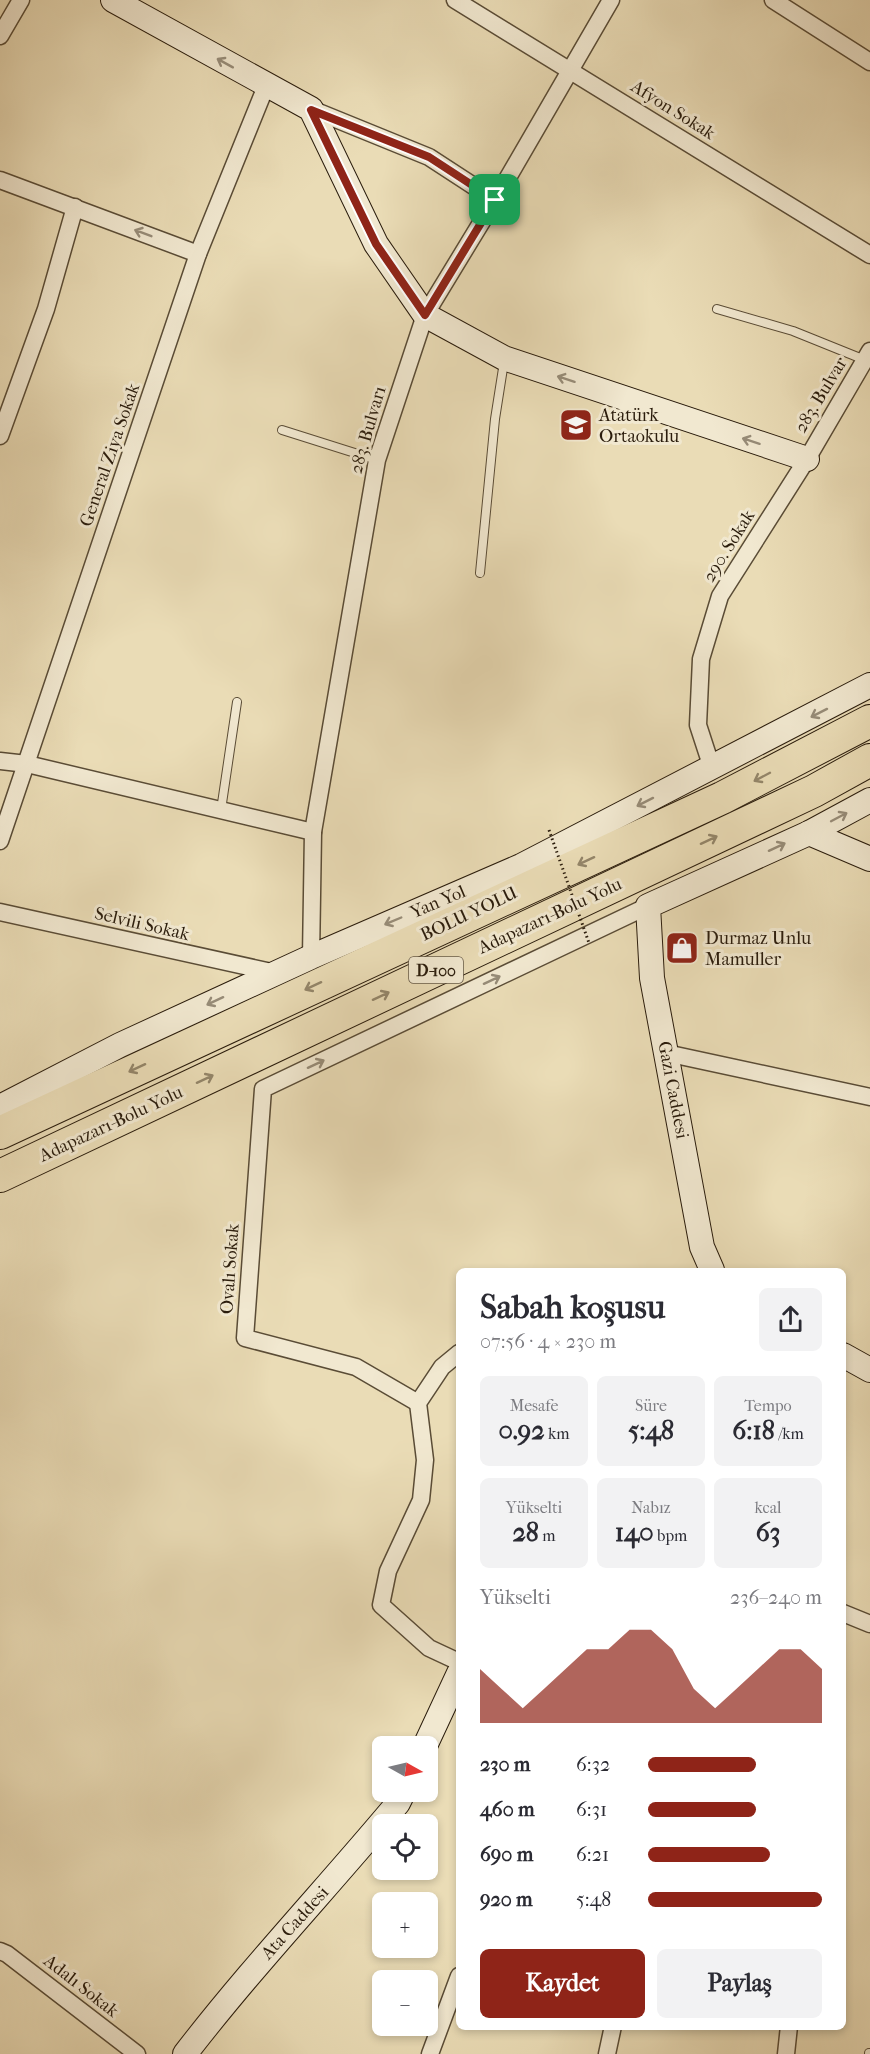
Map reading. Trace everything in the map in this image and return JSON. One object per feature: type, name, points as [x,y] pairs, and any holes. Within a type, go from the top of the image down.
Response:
[{"type":"highway","name":"BOLU YOLU","points":[[0,1132],[722,798],[870,721]]},
{"type":"highway","name":"Adapazarı-Bolu Yolu","points":[[0,1176],[814,791],[870,760]]},
{"type":"highway","points":[[814,791],[870,773]]},
{"type":"street","points":[[0,36],[21,0]]},
{"type":"street","points":[[113,0],[311,110],[429,157],[495,200]]},
{"type":"street","name":"Afyon Sokak","points":[[455,0],[870,255]]},
{"type":"street","name":"283. Bulvarı","points":[[311,957],[313,832],[377,460],[425,315],[495,200],[611,0]]},
{"type":"street","points":[[773,0],[870,62]]},
{"type":"street","name":"General Ziya Sokak","points":[[0,841],[198,254],[266,86]]},
{"type":"street","points":[[311,110],[376,244],[425,315],[504,358],[807,459]]},
{"type":"street","points":[[0,180],[198,254]]},
{"type":"street","points":[[0,436],[46,309],[75,207]]},
{"type":"street","name":"283. Bulvar","points":[[807,459],[867,356]]},
{"type":"street","name":"290. Sokak","points":[[712,768],[698,725],[701,659],[720,596],[807,459]]},
{"type":"street","name":"Yan Yol","points":[[0,1107],[120,1045],[311,957],[521,866],[870,685]]},
{"type":"street","points":[[0,761],[27,764],[313,832]]},
{"type":"street","points":[[648,906],[809,833],[870,800]]},
{"type":"street","points":[[809,833],[870,860]]},
{"type":"street","name":"Gazi Caddesi","points":[[648,906],[652,978],[702,1247],[711,1268]]},
{"type":"street","name":"Ovalı Sokak","points":[[417,1403],[356,1367],[245,1338],[263,1089],[648,906]]},
{"type":"street","name":"Selvili Sokak","points":[[0,912],[276,973]]},
{"type":"street","points":[[666,1053],[870,1098]]},
{"type":"street","points":[[694,1268],[702,1247]]},
{"type":"street","points":[[456,1355],[441,1367],[417,1403],[425,1460],[421,1500],[388,1571],[381,1605],[429,1648],[456,1661]]},
{"type":"street","points":[[846,1357],[870,1370]]},
{"type":"street","points":[[846,1614],[870,1624]]},
{"type":"street","points":[[430,1736],[456,1679]]},
{"type":"street","name":"Ata Caddesi","points":[[185,2054],[229,1997],[398,1802]]},
{"type":"street","name":"Adalı Sokak","points":[[0,1951],[7,1954],[137,2054]]},
{"type":"street","points":[[430,2054],[456,1984]]},
{"type":"street","points":[[607,2054],[612,2030]]},
{"type":"street","points":[[786,2054],[789,2030]]},
{"type":"lane","points":[[717,309],[867,356]]},
{"type":"lane","points":[[480,573],[495,419],[504,358]]},
{"type":"lane","points":[[282,430],[377,460]]},
{"type":"lane","points":[[221,810],[237,702]]},
{"type":"path","points":[[549,830],[589,943]]},
{"type":"place","name":"Atatürk Ortaokulu","points":[[576,425]]},
{"type":"place","name":"Durmaz Unlu Mamuller","points":[[682,948]]},
{"type":"route","points":[[311,110],[429,157],[495,200],[425,315],[376,244],[311,110]]}]
